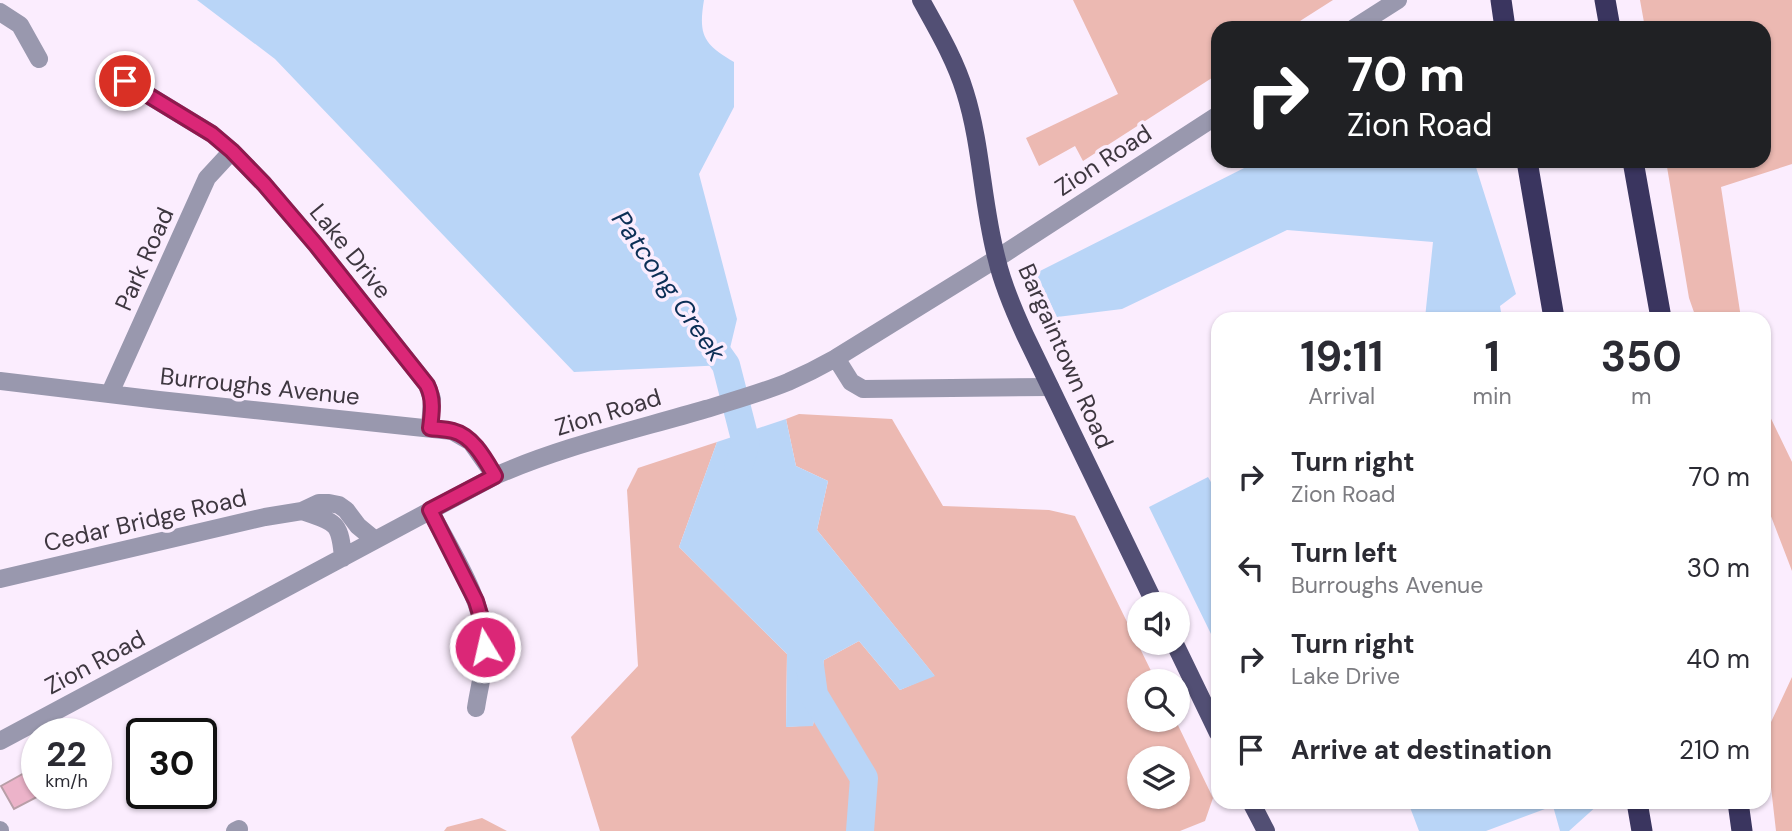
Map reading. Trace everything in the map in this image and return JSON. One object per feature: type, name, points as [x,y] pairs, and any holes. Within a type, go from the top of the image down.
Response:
[{"type":"highway","points":[[1500,0],[1504,21]]},
{"type":"highway","points":[[1605,0],[1609,21]]},
{"type":"highway","points":[[1528,168],[1553,312]]},
{"type":"highway","points":[[1634,168],[1660,312]]},
{"type":"highway","points":[[1638,809],[1642,831]]},
{"type":"highway","points":[[1739,809],[1742,831]]},
{"type":"main road","name":"Bargaintown Road","points":[[921,0],[943,41],[965,92],[979,150],[996,258],[1006,290],[1149,592]]},
{"type":"main road","points":[[1180,655],[1211,719]]},
{"type":"main road","points":[[1255,809],[1266,831]]},
{"type":"street","points":[[1365,21],[1398,0]]},
{"type":"street","points":[[0,12],[20,25],[39,60]]},
{"type":"street","name":"Lake Drive","points":[[125,81],[212,134],[264,184],[427,385],[432,404],[430,428]]},
{"type":"street","name":"Zion Road","points":[[0,741],[495,476],[587,443],[749,396],[788,382],[836,358],[1211,120]]},
{"type":"street","name":"Park Road","points":[[110,393],[207,178],[232,151]]},
{"type":"street","points":[[836,358],[851,383],[863,389],[1050,387]]},
{"type":"street","name":"Burroughs Avenue","points":[[0,381],[452,430],[467,439],[495,476]]},
{"type":"street","name":"Cedar Bridge Road","points":[[0,579],[265,517],[303,511],[319,503],[339,505],[375,540]]},
{"type":"street","points":[[430,510],[476,601],[483,624],[485,647],[476,708]]},
{"type":"street","points":[[303,511],[333,523],[341,537],[343,558]]},
{"type":"shaded area","points":[[1073,0],[1333,0],[1300,21],[1211,21],[1211,79],[1083,161],[1075,146],[1039,166],[1026,138],[1118,94]]},
{"type":"shaded area","points":[[1640,0],[1792,0],[1792,164],[1721,187],[1740,312],[1694,312],[1689,298],[1667,168],[1771,168],[1771,21],[1644,21]]},
{"type":"shaded area","points":[[799,414],[892,419],[943,506],[1049,510],[1075,516],[1127,622],[1127,655],[1143,655],[1150,669],[1127,669],[1127,732],[1181,732],[1188,746],[1127,746],[1127,809],[1190,809],[1190,750],[1211,794],[1211,804],[1205,821],[1180,831],[600,831],[571,737],[638,666],[627,490],[638,468],[717,442],[679,547],[787,654],[786,727],[813,725],[824,660],[859,641],[900,690],[934,675],[817,530],[828,481],[796,466],[786,419]]},
{"type":"shaded area","points":[[1771,418],[1792,462],[1792,571],[1771,516]]},
{"type":"shaded area","points":[[1792,677],[1792,831],[1776,831],[1771,787],[1771,722]]},
{"type":"shaded area","points":[[482,818],[507,831],[444,831],[447,827]]},
{"type":"water","points":[[197,0],[704,0],[702,22],[706,38],[716,50],[734,62],[734,107],[699,174],[737,319],[726,365],[574,372],[275,59]]},
{"type":"water","points":[[1244,168],[1476,168],[1516,294],[1500,306],[1501,312],[1426,312],[1433,242],[1287,230],[1122,309],[1057,317],[1036,273]]},
{"type":"water","points":[[786,419],[796,466],[828,481],[817,530],[935,676],[900,690],[859,641],[824,660],[813,726],[786,727],[787,654],[679,547],[717,442]]},
{"type":"water","points":[[1208,477],[1211,482],[1211,634],[1149,507]]},
{"type":"water","points":[[1411,809],[1545,809],[1486,831],[1419,831]]},
{"type":"water","points":[[1554,809],[1593,809],[1569,831],[1560,831]]},
{"type":"building","points":[[21,775],[21,805],[14,809],[1,786]]},
{"type":"waterway","name":"Patcong Creek","points":[[704,334],[726,365],[746,443],[738,468]]},
{"type":"waterway","name":"Patcong Creek","points":[[810,666],[814,695],[864,778],[860,831]]},
{"type":"route","points":[[125,81],[212,134],[264,184],[427,385],[432,404],[430,428],[452,430],[467,439],[495,476],[430,510],[476,601],[483,624],[485,647]]}]
